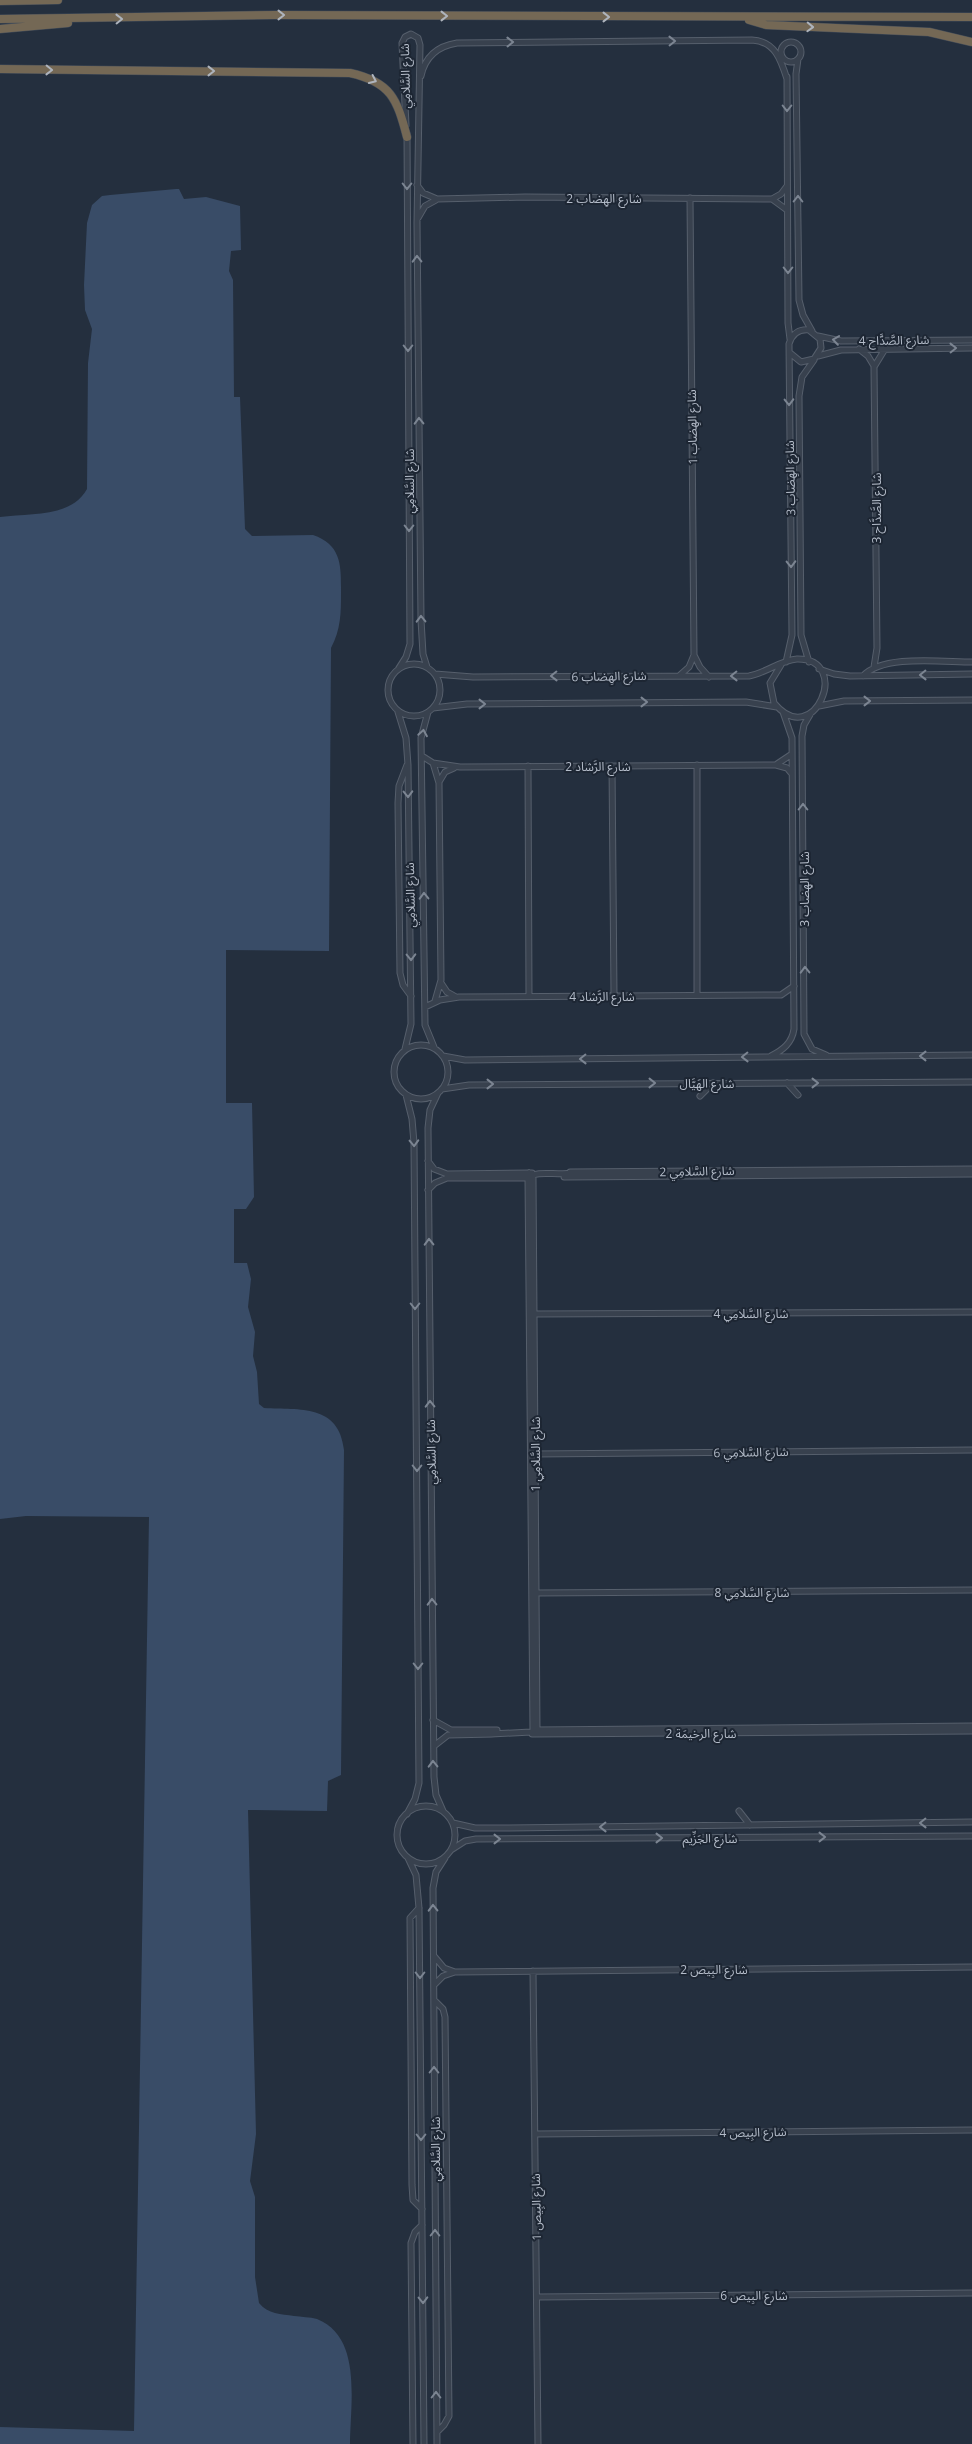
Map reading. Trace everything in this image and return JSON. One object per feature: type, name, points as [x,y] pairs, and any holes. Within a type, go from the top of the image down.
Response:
[{"type":"highway","points":[[0,1],[58,0]]},
{"type":"highway","points":[[0,19],[275,15],[972,18]]},
{"type":"highway","points":[[745,18],[766,25],[929,32],[972,42]]},
{"type":"highway","points":[[0,28],[50,26],[98,19]]},
{"type":"highway","points":[[0,70],[350,73],[366,77],[385,86],[400,114],[407,137]]},
{"type":"street","name":"شارع السَّلامِي","points":[[399,668],[406,657],[410,644],[407,137],[402,43],[404,37],[411,34],[417,37],[420,43],[417,223],[421,620],[423,654],[427,667]]},
{"type":"street","points":[[418,89],[422,71],[430,57],[442,47],[457,43],[756,40],[774,50],[782,62],[787,79]]},
{"type":"street","points":[[790,42],[797,44],[801,48],[798,59],[796,74],[799,300],[803,315],[815,333],[821,348],[816,358],[801,362],[790,353],[787,79],[781,50],[784,45],[790,42]]},
{"type":"street","points":[[784,59],[792,62],[798,59]]},
{"type":"street","points":[[417,184],[423,193],[436,200],[421,211],[417,223]]},
{"type":"street","points":[[787,186],[781,194],[772,199],[787,211]]},
{"type":"street","name":"شارع الهِضاب 2","points":[[436,200],[525,197],[772,199]]},
{"type":"street","name":"شارع الهِضاب 1","points":[[690,198],[694,655]]},
{"type":"street","points":[[790,340],[800,330],[815,333]]},
{"type":"street","name":"شارع الصَّدَّاح 4","points":[[815,333],[841,341],[972,340]]},
{"type":"street","name":"شارع الصَّدَّاح 4","points":[[816,358],[836,350],[972,348]]},
{"type":"street","points":[[858,349],[868,356],[874,367],[885,349]]},
{"type":"street","name":"شارع الهِضاب 3","points":[[783,664],[792,635],[790,353]]},
{"type":"street","name":"شارع الهِضاب 3","points":[[809,662],[801,635],[798,396],[802,377],[816,358]]},
{"type":"street","name":"شارع الصَّدَّاح 3","points":[[874,367],[877,648],[874,667]]},
{"type":"street","points":[[877,648],[881,657],[889,663]]},
{"type":"street","points":[[679,676],[689,667],[694,655]]},
{"type":"street","points":[[694,655],[700,667],[709,676]]},
{"type":"street","points":[[781,710],[771,696],[770,682],[783,664],[797,659],[809,662],[818,669],[839,675],[972,674]]},
{"type":"street","points":[[863,676],[874,667],[889,663],[972,662]]},
{"type":"street","points":[[413,663],[427,667],[435,674],[440,688],[437,702],[428,712],[413,717],[398,712],[389,700],[387,693],[389,679],[399,668],[413,663]]},
{"type":"street","name":"شارع الهِضاب 6","points":[[435,674],[473,677],[749,676],[783,664]]},
{"type":"street","points":[[818,669],[826,687],[819,706]]},
{"type":"street","points":[[433,708],[467,704],[746,702],[801,716],[819,706],[844,701],[972,700]]},
{"type":"street","name":"شارع الهِضاب 3","points":[[769,1057],[786,1047],[791,1040],[794,1018],[792,754],[791,734],[781,710]]},
{"type":"street","name":"شارع الهِضاب 3","points":[[812,711],[804,725],[802,736],[804,1018],[807,1042],[816,1051],[829,1056]]},
{"type":"street","name":"شارع السَّلامِي","points":[[398,712],[406,738],[408,765],[411,1024],[405,1050]]},
{"type":"street","name":"شارع السَّلامِي","points":[[428,712],[422,730],[425,1026],[434,1048]]},
{"type":"street","points":[[776,765],[792,754]]},
{"type":"street","name":"شارع الرَّشاد 2","points":[[422,756],[433,763],[460,767],[776,765],[784,766],[792,774]]},
{"type":"street","points":[[433,763],[439,783],[440,980],[435,1002]]},
{"type":"street","points":[[408,765],[400,781],[398,803],[400,973],[403,985],[411,996]]},
{"type":"street","points":[[697,765],[697,995]]},
{"type":"street","points":[[528,766],[529,996]]},
{"type":"street","points":[[612,766],[614,996]]},
{"type":"street","points":[[439,783],[445,772],[460,767]]},
{"type":"street","points":[[440,980],[447,992],[459,997]]},
{"type":"street","points":[[794,986],[781,994],[794,1003]]},
{"type":"street","name":"شارع الرَّشاد 4","points":[[426,1007],[435,1002],[459,997],[781,994]]},
{"type":"street","points":[[794,1018],[799,1024],[804,1018]]},
{"type":"street","points":[[419,1044],[434,1048],[443,1056],[448,1070],[446,1083],[440,1091],[420,1099],[406,1095],[398,1086],[393,1074],[396,1061],[405,1050],[419,1044]]},
{"type":"street","name":"شارع الهَيَّال","points":[[443,1056],[465,1060],[972,1055]]},
{"type":"street","name":"شارع الهَيَّال","points":[[440,1091],[469,1084],[972,1082]]},
{"type":"street","points":[[700,1096],[713,1083]]},
{"type":"street","points":[[787,1083],[798,1095]]},
{"type":"street","name":"شارع السَّلامِي","points":[[440,1091],[428,1116],[428,1190],[434,1789],[443,1811]]},
{"type":"street","name":"شارع السَّلامِي","points":[[406,1095],[412,1119],[414,1143],[419,1774],[417,1794],[407,1814]]},
{"type":"street","name":"شارع السَّلامِي 2","points":[[428,1160],[434,1169],[447,1174],[530,1176],[972,1174]]},
{"type":"street","name":"شارع السَّلامِي 2","points":[[428,1190],[436,1183],[447,1178],[563,1175],[573,1172],[972,1169]]},
{"type":"street","name":"شارع السَّلامِي 1","points":[[530,1176],[535,1731]]},
{"type":"street","name":"شارع السَّلامِي 4","points":[[532,1314],[972,1312]]},
{"type":"street","name":"شارع السَّلامِي 6","points":[[533,1454],[972,1450]]},
{"type":"street","name":"شارع السَّلامِي 8","points":[[534,1593],[972,1590]]},
{"type":"street","name":"شارع الرخيمَة 2","points":[[433,1720],[444,1728],[451,1730],[972,1731]]},
{"type":"street","name":"شارع الرخيمَة 2","points":[[743,1730],[972,1726]]},
{"type":"street","points":[[433,1746],[448,1735],[535,1731]]},
{"type":"street","points":[[425,1806],[443,1811],[453,1823],[455,1838],[451,1850],[445,1858],[426,1864],[408,1858],[401,1849],[398,1839],[400,1822],[415,1808],[425,1806]]},
{"type":"street","points":[[739,1812],[750,1825]]},
{"type":"street","name":"شارع الجَزِّيم","points":[[453,1823],[475,1828],[500,1828],[972,1822]]},
{"type":"street","name":"شارع الجَزِّيم","points":[[451,1850],[465,1841],[476,1839],[972,1836]]},
{"type":"street","name":"شارع السَّلامِي","points":[[408,1858],[416,1875],[419,1908],[424,2444]]},
{"type":"street","name":"شارع السَّلامِي","points":[[437,2444],[433,1883],[436,1872],[445,1858]]},
{"type":"street","points":[[419,1908],[410,1918],[412,2185],[413,2200],[422,2209]]},
{"type":"street","points":[[433,1955],[444,1968],[455,1972]]},
{"type":"street","name":"شارع البِيص 2","points":[[455,1972],[972,1967]]},
{"type":"street","name":"شارع البِيص 1","points":[[533,1971],[538,2444]]},
{"type":"street","points":[[434,1985],[443,1976],[455,1972]]},
{"type":"street","points":[[434,2000],[443,2009],[445,2017],[448,2390],[448,2419],[437,2432]]},
{"type":"street","name":"شارع البِيص 4","points":[[535,2134],[972,2130]]},
{"type":"street","points":[[414,2444],[411,2243],[415,2232],[422,2225]]},
{"type":"street","name":"شارع البِيص 6","points":[[537,2297],[972,2294]]},
{"type":"water","points":[[179,189],[184,199],[206,197],[240,206],[241,250],[231,251],[229,271],[233,280],[234,397],[240,397],[245,529],[252,536],[313,535],[323,539],[335,551],[341,574],[340,621],[331,648],[329,951],[226,950],[226,1103],[252,1103],[254,1197],[246,1209],[234,1209],[234,1263],[247,1263],[251,1279],[248,1307],[255,1332],[253,1356],[257,1372],[259,1404],[264,1408],[316,1412],[326,1417],[334,1424],[341,1435],[344,1450],[341,1775],[328,1781],[327,1811],[248,1810],[256,2134],[250,2181],[255,2197],[255,2277],[259,2303],[275,2313],[317,2319],[332,2328],[342,2341],[348,2356],[351,2374],[350,2444],[0,2444],[0,2427],[134,2431],[149,1517],[26,1516],[0,1519],[0,517],[60,510],[80,498],[87,489],[88,363],[92,329],[85,310],[84,285],[87,223],[92,205],[102,196]]}]
